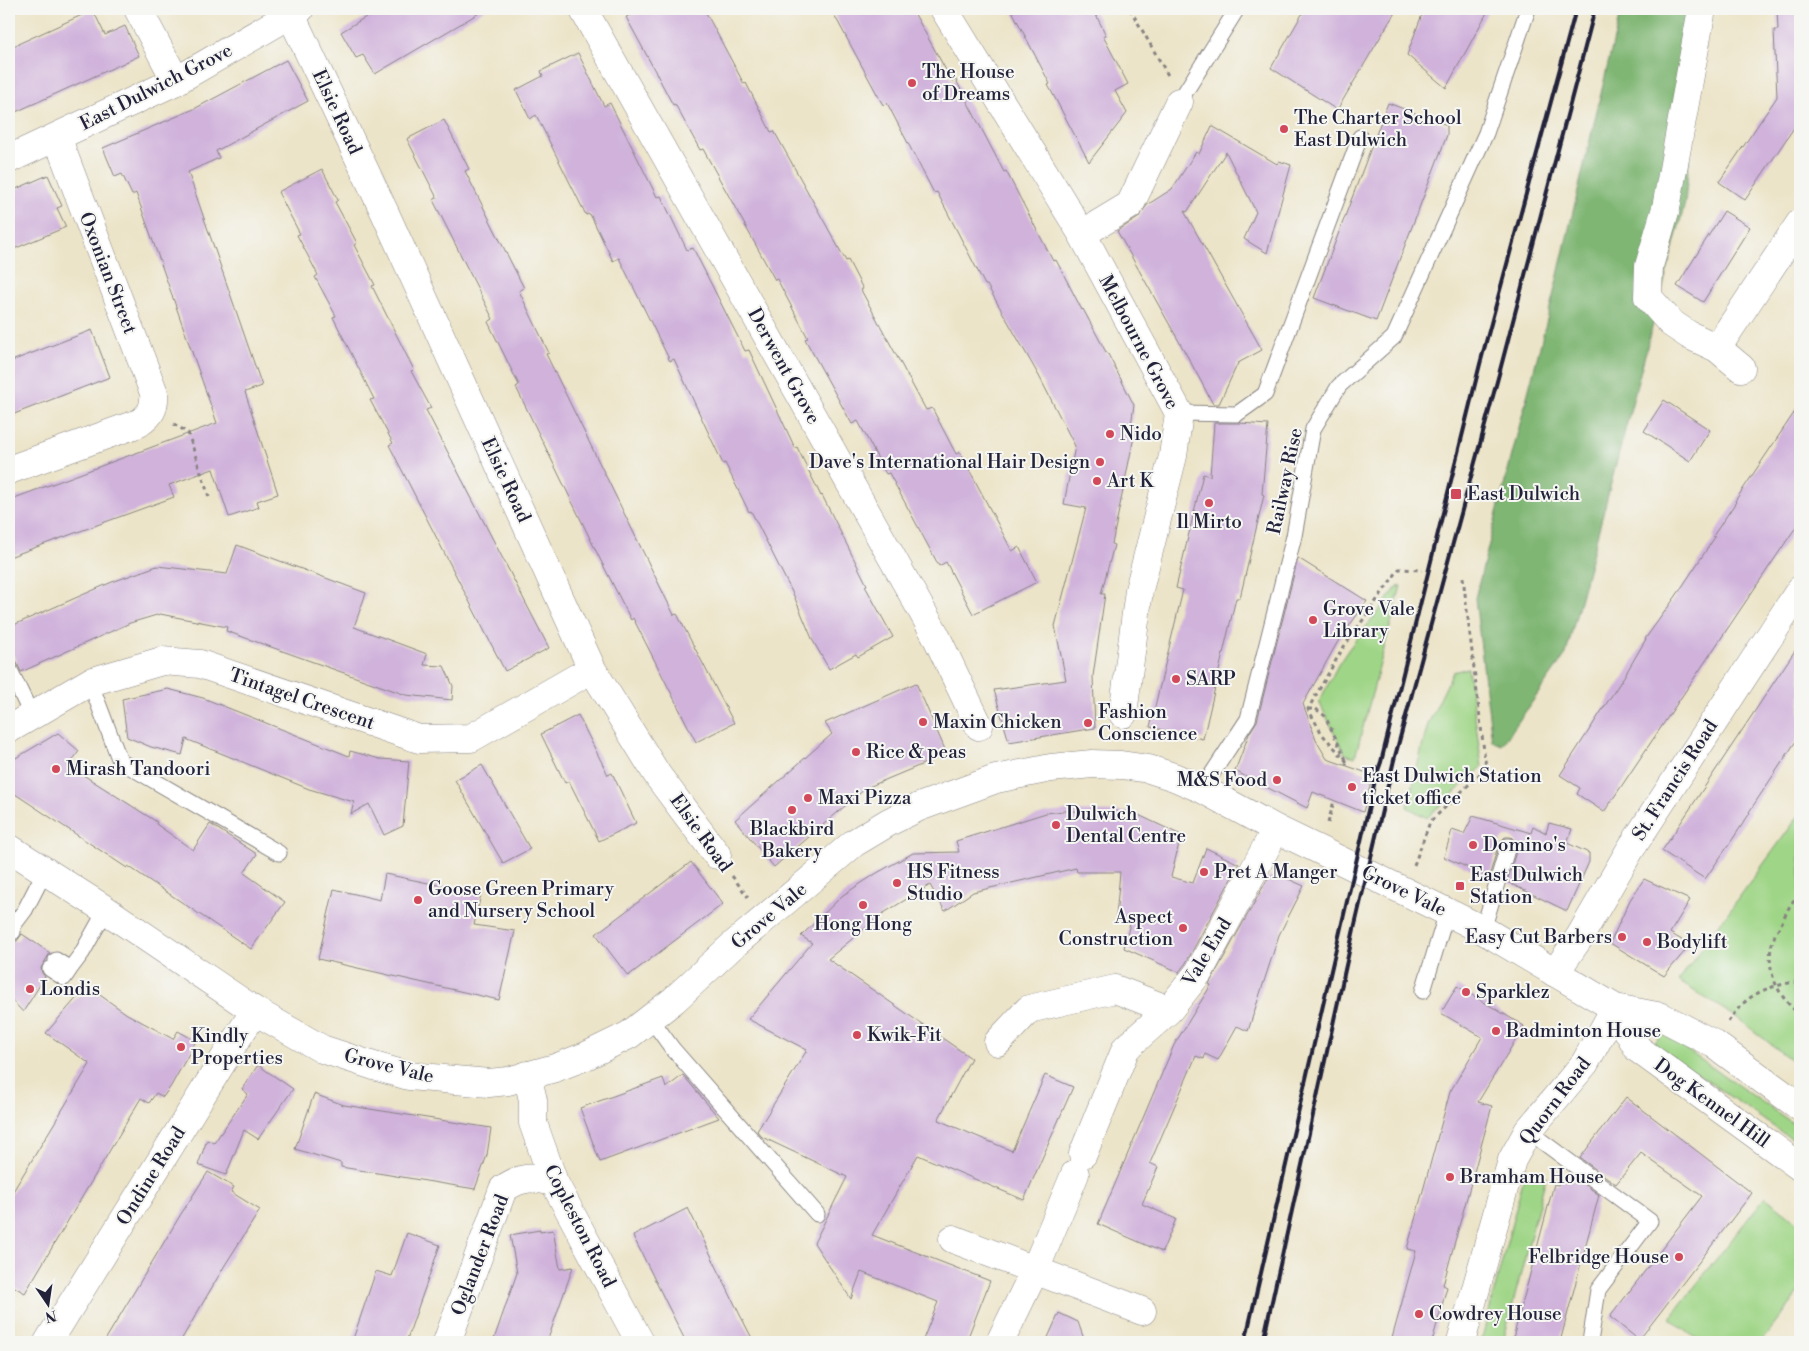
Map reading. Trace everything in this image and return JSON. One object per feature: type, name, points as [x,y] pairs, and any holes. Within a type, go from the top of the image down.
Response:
[{"type":"street","points":[[138,9],[176,81]]},
{"type":"street","name":"Derwent Grove","points":[[583,9],[935,634],[979,726]]},
{"type":"street","name":"Melbourne Grove","points":[[944,9],[1082,234],[1178,413],[1173,456],[1139,590],[1123,714]]},
{"type":"street","points":[[1702,9],[1666,208],[1649,266],[1648,297],[1671,322],[1689,335],[1717,348],[1741,368]]},
{"type":"street","name":"East Dulwich Grove","points":[[9,159],[176,81],[295,12]]},
{"type":"street","name":"Elsie Road","points":[[295,12],[592,669],[658,776],[717,855]]},
{"type":"street","points":[[1082,234],[1130,205],[1180,101]]},
{"type":"street","name":"Oxonian Street","points":[[57,137],[154,393],[153,410]]},
{"type":"street","points":[[1717,348],[1800,224]]},
{"type":"street","points":[[9,470],[139,423],[148,417],[153,410]]},
{"type":"street","name":"St. Francis Road","points":[[1555,973],[1579,938],[1630,850],[1800,590]]},
{"type":"street","name":"Tintagel Crescent","points":[[20,723],[90,682],[162,661],[200,664],[420,739],[471,738],[592,669]]},
{"type":"street","name":"Grove Vale","points":[[9,848],[106,910],[255,1012],[322,1048],[410,1076],[489,1083],[508,1081],[555,1068],[609,1046],[630,1035],[651,1019],[731,947],[854,843],[889,822],[919,807],[996,779],[1051,768],[1092,764],[1122,765],[1174,777],[1202,789],[1276,829],[1483,930],[1555,973]]},
{"type":"street","name":"Vale End","points":[[1000,1342],[1035,1270],[1126,1048],[1169,1010],[1199,972],[1276,829]]},
{"type":"street","points":[[1555,973],[1615,1008],[1662,1017],[1714,1044],[1800,1107]]},
{"type":"street","points":[[998,1042],[1030,1009],[1115,989],[1169,1010]]},
{"type":"street","name":"Quorn Road","points":[[1461,1342],[1512,1160],[1528,1130],[1586,1064],[1615,1008]]},
{"type":"street","name":"Dog Kennel Hill","points":[[1615,1008],[1638,1049],[1800,1167]]},
{"type":"street","name":"Ondine Road","points":[[48,1342],[255,1012]]},
{"type":"street","name":"Copleston Road","points":[[527,1075],[533,1100],[533,1123],[554,1182],[640,1342]]},
{"type":"street","name":"Oglander Road","points":[[447,1342],[503,1189],[525,1178],[554,1182]]},
{"type":"street","points":[[953,1239],[1142,1311]]},
{"type":"lane","points":[[1180,101],[1237,9]]},
{"type":"lane","name":"Railway Rise","points":[[1202,789],[1248,719],[1294,536],[1313,429],[1340,386],[1394,337],[1486,133],[1528,9]]},
{"type":"lane","points":[[1178,413],[1237,414],[1265,394],[1360,137]]},
{"type":"lane","points":[[9,668],[20,723]]},
{"type":"lane","points":[[90,682],[120,761],[279,853]]},
{"type":"lane","points":[[1483,930],[1508,846]]},
{"type":"lane","points":[[10,932],[25,910],[45,871]]},
{"type":"lane","points":[[53,964],[70,969],[82,953],[106,910]]},
{"type":"lane","points":[[1423,991],[1447,912]]},
{"type":"lane","points":[[651,1019],[672,1048],[817,1214]]},
{"type":"lane","points":[[1528,1130],[1650,1221],[1598,1290],[1590,1342]]},
{"type":"path","points":[[1130,9],[1180,101]]},
{"type":"path","points":[[153,410],[188,433],[210,500]]},
{"type":"path","points":[[1308,709],[1343,648],[1399,569],[1422,570]]},
{"type":"path","points":[[1404,891],[1430,822],[1486,768],[1463,577]]},
{"type":"path","points":[[1308,709],[1316,709],[1325,716],[1346,764],[1322,734],[1308,709]]},
{"type":"path","name":"Elsie Road","points":[[717,855],[765,920]]},
{"type":"path","points":[[1800,894],[1788,908],[1774,938],[1770,959],[1776,985],[1783,997],[1800,1014]]},
{"type":"path","points":[[1725,1026],[1738,1007],[1753,995],[1776,985],[1800,981]]},
{"type":"green space","points":[[1621,9],[1703,9],[1685,203],[1566,654],[1502,745],[1492,741],[1475,598],[1553,296]]},
{"type":"green space","points":[[1401,586],[1355,757],[1345,754],[1319,702],[1348,650],[1397,587]]},
{"type":"green space","points":[[1468,668],[1482,767],[1427,818],[1407,807],[1428,724],[1453,672]]},
{"type":"green space","points":[[1800,814],[1800,1067],[1736,1017],[1678,981]]},
{"type":"green space","points":[[1662,1033],[1800,1128],[1800,1145],[1654,1044]]},
{"type":"green space","points":[[1525,1173],[1546,1177],[1503,1342],[1481,1342]]},
{"type":"green space","points":[[1765,1197],[1800,1224],[1800,1292],[1761,1342],[1700,1342],[1670,1318]]},
{"type":"building","points":[[379,9],[486,9],[375,74],[363,55],[356,58],[341,32]]},
{"type":"building","points":[[642,9],[704,9],[771,132],[774,131],[846,261],[848,260],[863,289],[861,290],[926,410],[932,408],[956,454],[960,452],[1012,551],[1019,547],[1037,582],[973,614],[946,562],[939,566],[889,473],[886,474],[858,421],[852,424],[805,339],[808,338],[777,279],[775,280],[703,149],[700,150],[675,104],[673,105],[626,17]]},
{"type":"building","points":[[831,9],[912,9],[952,81],[956,80],[1004,172],[1006,171],[1053,261],[1056,260],[1134,405],[1131,425],[1136,427],[1112,544],[1114,545],[1101,594],[1105,594],[1093,676],[1095,728],[1009,742],[994,690],[1066,680],[1055,626],[1086,508],[1064,504],[1075,446],[1039,376],[987,285],[985,285],[937,192],[934,193],[887,103],[883,105]]},
{"type":"building","points":[[1011,9],[1093,9],[1106,35],[1103,36],[1128,84],[1115,91],[1127,113],[1089,162],[1048,85],[1050,84]]},
{"type":"building","name":"The Charter School East Dulwich","points":[[1305,9],[1397,9],[1337,110],[1271,68]]},
{"type":"building","points":[[1424,9],[1489,9],[1446,88],[1407,55]]},
{"type":"building","points":[[1777,9],[1800,9],[1800,119],[1745,200],[1719,182],[1777,97],[1774,30],[1778,30]]},
{"type":"building","points":[[93,10],[105,35],[125,26],[139,56],[9,115],[9,48]]},
{"type":"building","points":[[578,53],[604,106],[610,103],[657,197],[661,196],[687,250],[693,248],[745,351],[749,350],[795,448],[797,447],[822,495],[867,585],[865,586],[893,637],[858,657],[856,654],[829,669],[813,641],[794,596],[751,511],[749,512],[725,463],[723,464],[674,359],[670,361],[619,258],[613,261],[590,214],[586,215],[536,115],[530,119],[516,90],[543,76],[541,71]]},
{"type":"building","points":[[286,60],[308,101],[216,151],[219,158],[188,172],[262,386],[245,392],[278,494],[257,501],[259,507],[229,517],[213,469],[169,485],[174,497],[9,557],[9,500],[217,423],[136,193],[132,195],[122,174],[115,177],[103,148],[194,109]]},
{"type":"building","points":[[1388,103],[1447,125],[1447,135],[1376,321],[1314,298]]},
{"type":"building","points":[[444,120],[469,169],[465,171],[524,288],[519,291],[549,353],[546,354],[674,615],[677,614],[734,723],[696,742],[633,618],[631,620],[600,559],[516,387],[519,385],[488,322],[493,319],[433,200],[437,198],[407,139]]},
{"type":"building","points":[[1212,126],[1277,164],[1279,161],[1291,165],[1267,253],[1244,239],[1256,212],[1226,152],[1187,212],[1184,211],[1262,350],[1238,363],[1219,404],[1213,404],[1117,231],[1138,218],[1147,205],[1172,189],[1196,152],[1199,154]]},
{"type":"building","points":[[322,169],[338,200],[335,202],[357,243],[354,245],[375,285],[372,286],[414,370],[411,371],[431,408],[426,410],[549,648],[505,671],[389,445],[393,443],[370,400],[374,399],[333,317],[336,316],[315,277],[318,275],[297,235],[300,234],[278,192]]},
{"type":"building","points":[[48,175],[62,206],[57,208],[66,227],[9,251],[9,192]]},
{"type":"building","points":[[1724,211],[1750,227],[1703,302],[1677,286]]},
{"type":"building","points":[[92,330],[110,377],[9,416],[9,362]]},
{"type":"building","points":[[1664,400],[1710,430],[1690,461],[1644,431]]},
{"type":"building","points":[[1800,404],[1800,521],[1604,812],[1577,794],[1580,788],[1560,775],[1625,675],[1645,639],[1715,537],[1713,536],[1735,501]]},
{"type":"building","points":[[1214,423],[1268,425],[1262,494],[1264,495],[1240,598],[1236,598],[1203,739],[1150,727],[1183,590],[1176,588],[1203,474],[1210,476]]},
{"type":"building","points":[[237,545],[366,593],[354,627],[427,654],[424,665],[444,666],[453,686],[452,700],[406,695],[226,631],[227,627],[160,614],[130,623],[21,672],[9,645],[9,627],[112,582],[157,566],[227,574]]},
{"type":"building","points":[[1298,558],[1367,601],[1337,643],[1303,704],[1317,742],[1327,759],[1373,775],[1363,812],[1313,792],[1307,808],[1235,771],[1249,734],[1257,721]]},
{"type":"building","points":[[1800,643],[1800,735],[1705,879],[1662,851]]},
{"type":"building","points":[[916,683],[947,754],[866,788],[774,867],[735,820],[832,734],[825,723]]},
{"type":"building","points":[[168,689],[203,698],[349,756],[350,751],[380,759],[409,761],[403,826],[384,835],[369,804],[351,814],[354,802],[309,789],[186,739],[182,755],[151,747],[127,737],[122,699]]},
{"type":"building","points":[[578,715],[608,775],[612,773],[636,823],[599,841],[569,781],[565,783],[541,734]]},
{"type":"building","points":[[58,733],[79,751],[69,766],[157,822],[156,824],[193,850],[210,824],[257,854],[244,873],[285,902],[251,949],[128,866],[127,868],[9,790],[9,762]]},
{"type":"building","points":[[482,765],[530,849],[503,863],[455,780]]},
{"type":"building","points":[[1064,811],[1132,812],[1181,835],[1171,877],[1193,883],[1206,848],[1239,864],[1186,963],[1179,972],[1124,948],[1130,923],[1116,917],[1120,872],[1077,872],[1076,868],[973,892],[945,911],[930,885],[882,914],[828,959],[971,1058],[938,1120],[1012,1151],[1045,1075],[1073,1087],[1024,1200],[918,1155],[872,1235],[990,1281],[966,1342],[922,1342],[938,1302],[861,1272],[851,1299],[814,1243],[847,1177],[762,1137],[757,1131],[807,1050],[748,1019],[812,943],[801,936],[843,895],[913,853],[959,852],[956,841],[1046,813]]},
{"type":"building","points":[[1473,816],[1531,833],[1533,826],[1546,833],[1549,823],[1572,829],[1567,843],[1589,853],[1589,862],[1567,911],[1507,882],[1517,848],[1517,843],[1511,837],[1505,837],[1499,843],[1489,877],[1444,857],[1452,830],[1464,834]]},
{"type":"building","points":[[691,862],[723,904],[628,976],[596,934]]},
{"type":"building","points":[[385,874],[481,894],[474,925],[515,931],[499,1000],[318,959],[334,889],[380,900]]},
{"type":"building","points":[[1277,874],[1304,886],[1279,935],[1248,1031],[1237,1026],[1218,1060],[1205,1054],[1204,1059],[1196,1056],[1150,1163],[1158,1167],[1142,1204],[1176,1219],[1162,1252],[1098,1224],[1174,1045],[1211,985],[1209,984],[1268,878]]},
{"type":"building","points":[[1644,879],[1690,900],[1670,933],[1690,945],[1664,976],[1610,943],[1630,900]]},
{"type":"building","points":[[22,934],[50,953],[41,968],[45,977],[23,1012],[9,997],[9,940],[17,941]]},
{"type":"building","points":[[87,986],[127,1014],[173,1039],[178,1031],[196,1041],[163,1097],[156,1093],[149,1103],[141,1098],[25,1293],[9,1284],[9,1198],[90,1064],[46,1033]]},
{"type":"building","points":[[1457,986],[1524,1026],[1478,1102],[1492,1106],[1443,1285],[1447,1287],[1432,1342],[1391,1342],[1416,1251],[1407,1249],[1450,1092],[1482,1037],[1441,1013]]},
{"type":"building","points":[[258,1065],[293,1089],[258,1139],[244,1130],[226,1175],[198,1165],[207,1140],[214,1143],[248,1094],[242,1089]]},
{"type":"building","points":[[683,1075],[719,1118],[600,1162],[580,1108],[663,1078],[666,1088]]},
{"type":"building","points":[[314,1094],[344,1105],[491,1128],[487,1155],[475,1189],[341,1167],[341,1163],[295,1149]]},
{"type":"building","name":"Felbridge House","points":[[1626,1097],[1752,1193],[1639,1340],[1610,1317],[1702,1196],[1641,1153],[1616,1184],[1580,1158]]},
{"type":"building","points":[[208,1172],[234,1187],[231,1192],[260,1210],[180,1342],[104,1342],[181,1214]]},
{"type":"building","points":[[1568,1172],[1599,1195],[1560,1342],[1512,1342],[1554,1184],[1558,1185]]},
{"type":"building","points":[[688,1208],[754,1342],[686,1342],[633,1236]]},
{"type":"building","points":[[540,1230],[540,1232],[553,1230],[560,1269],[573,1267],[547,1342],[493,1342],[517,1273],[510,1235]]},
{"type":"building","points":[[407,1233],[440,1245],[406,1342],[352,1342],[376,1271],[392,1276]]},
{"type":"building","points":[[1059,1313],[1078,1322],[1085,1342],[1046,1342]]},
{"type":"railway","points":[[1245,1342],[1376,776],[1480,364],[1576,9]]},
{"type":"railway","points":[[1263,1342],[1354,929],[1394,760],[1499,374],[1595,9]]},
{"type":"place","name":"The House of Dreams","points":[[912,83]]},
{"type":"place","name":"The Charter School East Dulwich","points":[[1284,129]]},
{"type":"place","name":"Nido","points":[[1110,434]]},
{"type":"place","name":"Dave's International Hair Design","points":[[1100,462]]},
{"type":"place","name":"Art K","points":[[1097,481]]},
{"type":"place","name":"East Dulwich","points":[[1456,494]]},
{"type":"place","name":"Il Mirto","points":[[1209,503]]},
{"type":"place","name":"Grove Vale Library","points":[[1313,620]]},
{"type":"place","name":"SARP","points":[[1176,679]]},
{"type":"place","name":"Maxin Chicken","points":[[923,722]]},
{"type":"place","name":"Fashion Conscience","points":[[1088,723]]},
{"type":"place","name":"Rice & peas","points":[[856,752]]},
{"type":"place","name":"Mirash Tandoori","points":[[56,769]]},
{"type":"place","name":"M&S Food","points":[[1277,780]]},
{"type":"place","name":"East Dulwich Station ticket office","points":[[1352,787]]},
{"type":"place","name":"Maxi Pizza","points":[[808,798]]},
{"type":"place","name":"Blackbird Bakery","points":[[792,810]]},
{"type":"place","name":"Dulwich Dental Centre","points":[[1056,825]]},
{"type":"place","name":"Domino's","points":[[1473,845]]},
{"type":"place","name":"Pret A Manger","points":[[1204,872]]},
{"type":"place","name":"HS Fitness Studio","points":[[897,883]]},
{"type":"place","name":"East Dulwich Station","points":[[1460,886]]},
{"type":"place","name":"Goose Green Primary and Nursery School","points":[[418,900]]},
{"type":"place","name":"Hong Hong","points":[[863,905]]},
{"type":"place","name":"Aspect Construction","points":[[1183,928]]},
{"type":"place","name":"Easy Cut Barbers","points":[[1622,937]]},
{"type":"place","name":"Bodylift","points":[[1647,942]]},
{"type":"place","name":"Londis","points":[[30,989]]},
{"type":"place","name":"Sparklez","points":[[1466,992]]},
{"type":"place","name":"Badminton House","points":[[1496,1031]]},
{"type":"place","name":"Kwik-Fit","points":[[857,1035]]},
{"type":"place","name":"Kindly Properties","points":[[181,1047]]},
{"type":"place","name":"Bramham House","points":[[1450,1177]]},
{"type":"place","name":"Felbridge House","points":[[1679,1257]]},
{"type":"place","name":"Cowdrey House","points":[[1419,1314]]}]
